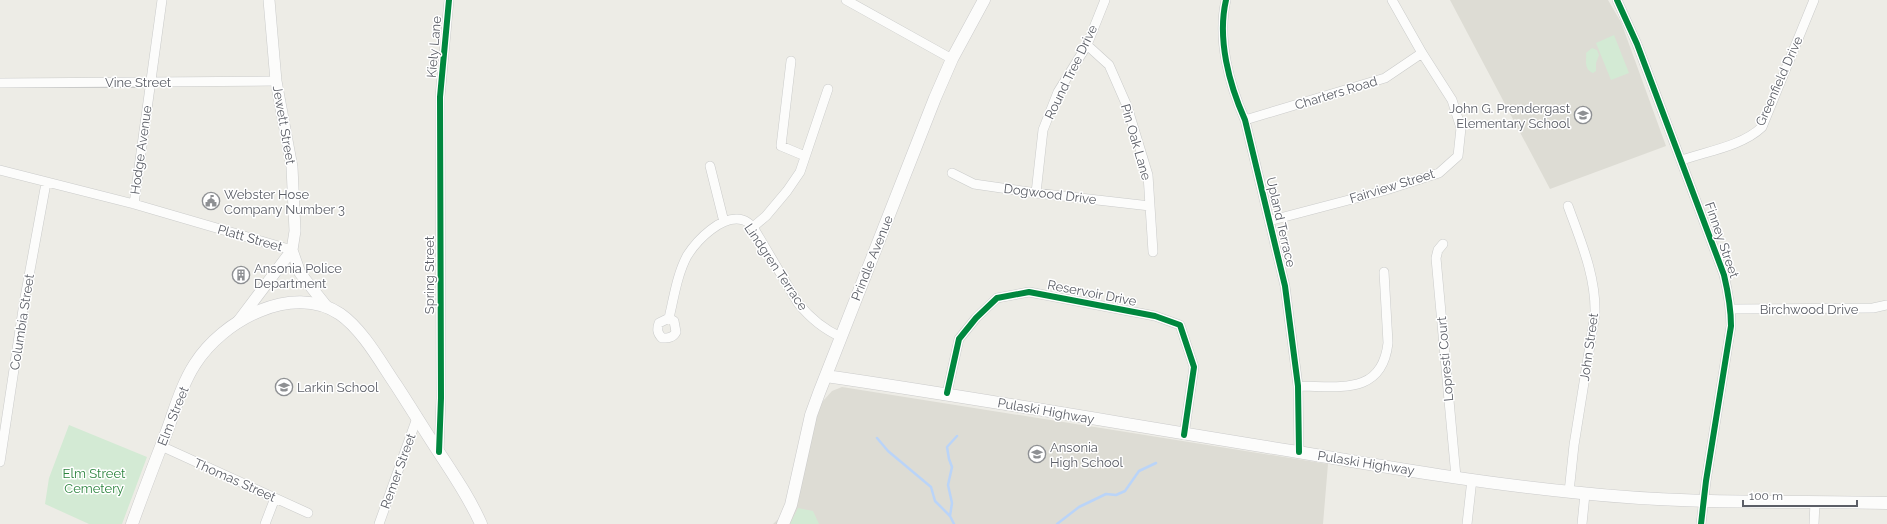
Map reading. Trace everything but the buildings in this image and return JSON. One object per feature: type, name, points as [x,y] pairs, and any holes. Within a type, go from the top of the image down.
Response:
[{"type":"main road","name":"Prindle Avenue","points":[[783,524],[791,505],[811,415],[935,98],[952,59],[984,0]]},
{"type":"main road","name":"Elm Street","points":[[132,524],[179,397],[195,365],[210,345],[237,324],[266,309],[285,304],[302,303],[327,307]]},
{"type":"main road","name":"Platt Street","points":[[327,307],[346,318],[356,328],[468,497],[481,524]]},
{"type":"main road","name":"Pulaski Highway","points":[[826,376],[947,393],[1184,435],[1456,477],[1585,494],[1703,500],[1887,503]]},
{"type":"street","name":"Hodge Avenue","points":[[134,204],[162,0]]},
{"type":"street","name":"Jewett Street","points":[[269,0],[276,81],[292,167],[295,230],[292,250]]},
{"type":"street","name":"Kiely Lane","points":[[440,97],[449,0]]},
{"type":"street","points":[[846,0],[952,59]]},
{"type":"street","name":"Round Tree Drive","points":[[1036,193],[1043,130],[1058,92],[1087,45],[1105,0]]},
{"type":"street","name":"Upland Terrace","points":[[1226,0],[1223,16],[1227,69],[1234,94],[1245,120],[1285,286],[1298,386],[1299,452]]},
{"type":"street","name":"Fairview Street","points":[[1269,221],[1439,173],[1458,156],[1461,128],[1452,100],[1422,53],[1392,0]]},
{"type":"street","name":"Finney Street","points":[[1617,0],[1637,44],[1682,160],[1724,275],[1731,310],[1731,326],[1703,500],[1701,524]]},
{"type":"street","name":"Greenfield Drive","points":[[1682,160],[1744,139],[1754,134],[1762,126],[1814,0]]},
{"type":"street","name":"Pin Oak Lane","points":[[1087,45],[1109,64],[1127,106],[1148,175],[1153,252]]},
{"type":"street","name":"Charters Road","points":[[1245,120],[1385,78],[1422,53]]},
{"type":"street","points":[[791,61],[781,146],[805,156]]},
{"type":"street","name":"Vine Street","points":[[0,83],[276,81]]},
{"type":"street","points":[[753,227],[766,216],[787,191],[800,172],[828,89]]},
{"type":"street","name":"Spring Street","points":[[439,452],[440,97]]},
{"type":"street","points":[[710,166],[724,222]]},
{"type":"street","name":"Platt Street","points":[[0,170],[46,183],[134,204],[292,250],[300,273],[327,307]]},
{"type":"street","name":"Dogwood Drive","points":[[952,173],[974,184],[1036,193],[1150,206]]},
{"type":"street","name":"Columbia Street","points":[[0,462],[24,303],[46,183]]},
{"type":"street","name":"John Street","points":[[1568,206],[1588,261],[1595,299],[1595,314],[1574,445],[1569,492]]},
{"type":"street","name":"Lindgren Terrace","points":[[669,318],[678,279],[688,256],[707,234],[724,222],[738,219],[745,220],[753,227],[798,303],[816,322],[841,337]]},
{"type":"street","name":"Lopresti Court","points":[[1443,244],[1438,250],[1436,258],[1456,477]]},
{"type":"street","name":"Elm Street","points":[[237,324],[292,250]]},
{"type":"street","points":[[1298,386],[1351,386],[1367,381],[1377,374],[1386,354],[1388,343],[1384,272]]},
{"type":"street","name":"Reservoir Drive","points":[[947,393],[959,339],[976,318],[997,298],[1030,292],[1155,316],[1180,325],[1194,367],[1184,435]]},
{"type":"street","name":"Birchwood Drive","points":[[1731,310],[1873,308],[1887,305]]},
{"type":"street","name":"Remer Street","points":[[379,524],[417,418]]},
{"type":"street","name":"Thomas Street","points":[[161,446],[308,513]]},
{"type":"street","points":[[1467,524],[1472,479]]},
{"type":"street","points":[[1582,524],[1585,494]]},
{"type":"street","points":[[265,524],[275,498]]},
{"type":"street","points":[[1814,524],[1815,502]]},
{"type":"shaded area","name":"John G. Prendergast Elementary School","points":[[1450,0],[1608,0],[1621,22],[1666,146],[1550,189]]},
{"type":"shaded area","name":"Ansonia High School","points":[[842,387],[1328,464],[1323,524],[773,524],[798,501],[816,415],[823,401],[832,391]]},
{"type":"green space","points":[[1614,35],[1629,73],[1611,80],[1596,43]]},
{"type":"green space","points":[[1592,48],[1597,50],[1599,55],[1596,63],[1596,71],[1593,73],[1588,69],[1586,62],[1586,53]]},
{"type":"green space","name":"Elm Street Cemetery","points":[[69,425],[147,457],[122,524],[89,524],[45,504],[49,478]]},
{"type":"green space","points":[[798,508],[813,511],[819,524],[790,524]]},
{"type":"waterway","points":[[954,524],[950,516],[952,503],[948,485],[952,467],[947,447],[957,436]]},
{"type":"waterway","points":[[877,438],[888,451],[931,487],[935,501],[950,516]]},
{"type":"waterway","points":[[1057,524],[1079,507],[1106,494],[1116,495],[1125,491],[1139,471],[1156,463]]},
{"type":"cycle path","points":[[439,452],[441,398],[440,97],[449,0]]},
{"type":"cycle path","points":[[1226,0],[1223,30],[1226,61],[1234,92],[1245,120],[1285,286],[1298,386],[1299,452]]},
{"type":"cycle path","points":[[1617,0],[1637,44],[1724,275],[1729,300],[1731,326],[1706,481],[1701,524]]},
{"type":"cycle path","points":[[947,393],[959,339],[976,318],[997,298],[1029,292],[1155,316],[1180,325],[1194,367],[1184,435]]},
{"type":"place","name":"John G. Prendergast Elementary School","points":[[1583,115]]},
{"type":"place","name":"Webster Hose Company Number 3","points":[[211,201]]},
{"type":"place","name":"Ansonia Police Department","points":[[241,275]]},
{"type":"place","name":"Larkin School","points":[[284,387]]},
{"type":"place","name":"Ansonia High School","points":[[1037,454]]}]
